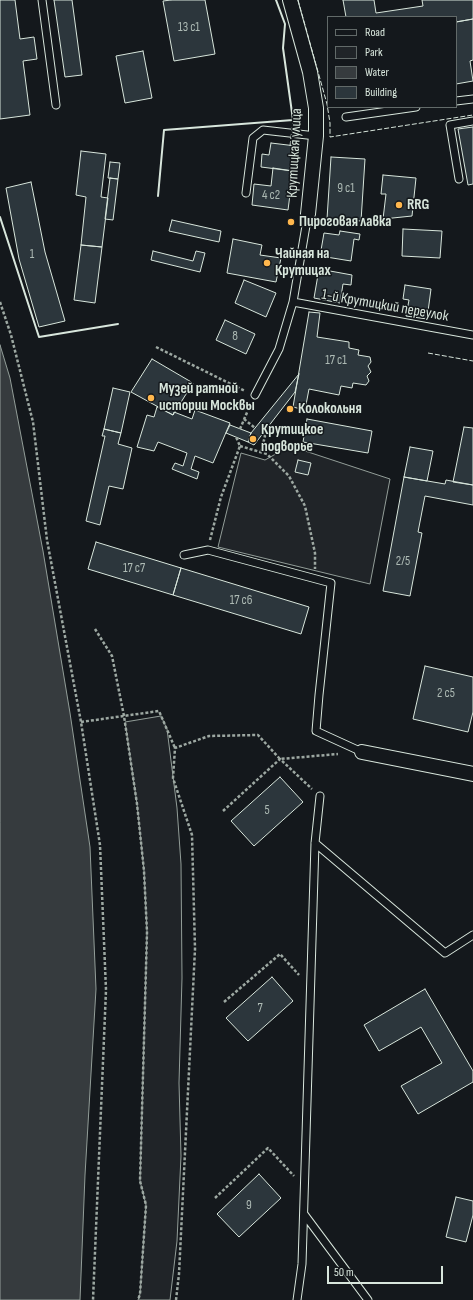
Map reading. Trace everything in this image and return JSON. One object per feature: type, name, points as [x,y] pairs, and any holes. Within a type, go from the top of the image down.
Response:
[{"type":"street","name":"Крутицкая улица","points":[[290,0],[310,72],[316,108],[316,136],[308,214]]},
{"type":"street","points":[[362,752],[473,774]]},
{"type":"lane","points":[[42,0],[56,105]]},
{"type":"lane","points":[[457,101],[473,98]]},
{"type":"lane","points":[[346,117],[409,108]]},
{"type":"lane","points":[[459,179],[450,124],[473,121]]},
{"type":"lane","points":[[246,193],[252,138],[263,130],[316,136]]},
{"type":"lane","points":[[254,395],[279,349],[293,302],[308,214]]},
{"type":"lane","name":"1-й Крутицкий переулок","points":[[293,302],[473,335]]},
{"type":"lane","points":[[184,556],[208,550],[331,583],[316,731],[362,752]]},
{"type":"lane","points":[[297,1300],[302,1264],[315,843],[320,796]]},
{"type":"lane","points":[[315,843],[445,953],[473,935]]},
{"type":"lane","points":[[304,1214],[368,1300]]},
{"type":"path","points":[[0,302],[11,335],[32,422],[47,540],[81,722],[100,845],[106,990],[93,1300]]},
{"type":"path","points":[[156,347],[254,395],[240,429]]},
{"type":"path","points":[[244,419],[255,428]]},
{"type":"path","points":[[261,452],[265,436],[262,434]]},
{"type":"path","points":[[208,550],[218,506],[240,446],[236,437]]},
{"type":"path","points":[[240,446],[267,454],[289,476],[305,506],[315,553],[314,579]]},
{"type":"path","points":[[95,629],[112,656],[124,716],[138,804],[144,871],[147,932],[140,1181],[146,1205],[140,1294],[138,1300]]},
{"type":"path","points":[[81,722],[159,711],[175,748],[173,778],[192,835],[196,949],[180,1274],[176,1300]]},
{"type":"path","points":[[175,748],[209,736],[258,735],[280,759],[320,796]]},
{"type":"path","points":[[224,811],[280,759],[362,752]]},
{"type":"path","points":[[224,1002],[280,954],[310,987]]},
{"type":"path","points":[[215,1198],[268,1148],[304,1186]]},
{"type":"green space","points":[[290,446],[390,479],[370,584],[218,547],[241,453],[265,460]]},
{"type":"green space","points":[[161,716],[167,729],[177,808],[181,864],[182,978],[179,1083],[181,1156],[177,1241],[170,1300],[138,1300],[140,1294],[146,1205],[140,1181],[147,932],[144,871],[137,804],[125,722]]},
{"type":"water","points":[[0,345],[10,378],[43,551],[70,713],[90,847],[96,989],[85,1175],[80,1300],[0,1300]]},
{"type":"building","points":[[0,0],[15,0],[20,39],[34,37],[37,59],[23,61],[30,115],[0,119]]},
{"type":"building","points":[[54,0],[72,0],[82,75],[65,77]]},
{"type":"building","points":[[205,0],[215,54],[174,61],[163,1]]},
{"type":"building","points":[[343,0],[374,0],[376,13],[423,6],[422,0],[473,0],[473,19],[457,22],[457,16],[346,16]]},
{"type":"building","points":[[473,19],[473,60],[470,61],[473,81],[457,84],[457,22]]},
{"type":"building","points":[[143,51],[152,98],[125,103],[116,56]]},
{"type":"building","points":[[473,127],[473,184],[468,185],[458,129]]},
{"type":"building","points":[[271,143],[296,146],[293,171],[261,167],[262,154],[269,155]]},
{"type":"building","points":[[81,151],[106,154],[101,197],[108,198],[102,247],[81,245],[86,197],[76,195]]},
{"type":"building","points":[[331,157],[365,159],[361,221],[327,219]]},
{"type":"building","points":[[110,162],[120,163],[118,179],[108,178]]},
{"type":"building","points":[[273,168],[293,171],[288,210],[252,205],[254,184],[271,186]]},
{"type":"building","name":"RRG","points":[[383,175],[416,178],[412,216],[383,219],[386,194],[381,194]]},
{"type":"building","points":[[110,178],[118,179],[113,220],[105,219]]},
{"type":"building","points":[[31,182],[45,252],[65,321],[39,327],[19,259],[6,188]]},
{"type":"building","points":[[172,220],[221,231],[219,242],[169,231]]},
{"type":"building","points":[[403,229],[442,231],[440,258],[402,256]]},
{"type":"building","points":[[340,231],[360,234],[359,240],[354,239],[351,261],[320,256],[324,233],[339,235]]},
{"type":"building","points":[[233,239],[262,245],[260,255],[281,258],[276,282],[227,273]]},
{"type":"building","points":[[81,245],[102,247],[95,303],[74,300]]},
{"type":"building","points":[[153,251],[193,261],[196,251],[205,253],[200,272],[151,260]]},
{"type":"building","points":[[319,269],[352,275],[351,285],[343,284],[340,303],[314,298]]},
{"type":"building","points":[[244,280],[276,293],[266,317],[235,303]]},
{"type":"building","points":[[405,285],[431,289],[427,319],[406,316],[409,300],[403,299]]},
{"type":"building","points":[[309,312],[320,313],[317,337],[349,342],[349,348],[359,350],[358,355],[370,357],[371,362],[368,366],[371,372],[367,376],[369,381],[366,385],[353,383],[352,388],[341,386],[339,395],[309,389],[305,410],[293,407]]},
{"type":"building","points":[[225,320],[255,334],[246,354],[216,340]]},
{"type":"building","points":[[152,359],[193,383],[173,415],[131,392]]},
{"type":"building","points":[[299,374],[295,392],[254,445],[248,442],[251,433]]},
{"type":"building","points":[[113,388],[130,392],[121,433],[104,429]]},
{"type":"building","points":[[157,407],[173,415],[174,412],[192,419],[195,410],[230,423],[213,463],[195,456],[191,469],[199,472],[197,479],[172,469],[175,463],[183,466],[187,453],[158,442],[154,451],[137,447],[147,415],[154,417]]},
{"type":"building","points":[[307,419],[372,431],[368,453],[303,442]]},
{"type":"building","points":[[230,425],[251,433],[248,442],[226,433]]},
{"type":"building","points":[[464,427],[473,428],[473,485],[453,482]]},
{"type":"building","points":[[104,429],[121,433],[118,444],[132,448],[123,489],[109,486],[100,525],[86,521],[105,436],[102,436]]},
{"type":"building","points":[[410,447],[433,451],[427,481],[404,477]]},
{"type":"building","points":[[298,460],[311,463],[308,475],[295,472]]},
{"type":"building","points":[[404,477],[445,484],[446,480],[473,485],[473,505],[425,496],[418,532],[422,533],[410,596],[383,591]]},
{"type":"building","points":[[96,542],[181,568],[173,595],[88,569]]},
{"type":"building","points":[[181,568],[309,607],[301,634],[173,595]]},
{"type":"building","points":[[425,666],[473,677],[473,712],[468,732],[413,719]]},
{"type":"building","points":[[280,777],[303,802],[254,846],[231,821]]},
{"type":"building","points":[[272,977],[293,1001],[248,1041],[226,1018]]},
{"type":"building","points":[[425,989],[473,1071],[473,1082],[418,1114],[401,1086],[442,1063],[421,1027],[379,1051],[364,1025]]},
{"type":"building","points":[[259,1174],[281,1198],[239,1237],[217,1214]]},
{"type":"building","points":[[456,1197],[473,1201],[473,1215],[466,1242],[446,1237]]},
{"type":"fence","points":[[298,0],[327,104]]},
{"type":"fence","points":[[328,108],[330,137],[473,115]]},
{"type":"fence","points":[[290,146],[293,120]]},
{"type":"fence","points":[[428,353],[473,361]]},
{"type":"wall","points":[[158,196],[164,130],[293,120],[283,48],[285,24],[276,0]]},
{"type":"wall","points":[[0,217],[39,337],[118,324]]},
{"type":"place","name":"RRG","points":[[399,205]]},
{"type":"place","name":"Пироговая лавка","points":[[291,222]]},
{"type":"place","name":"Чайная на Крутицах","points":[[267,263]]},
{"type":"place","name":"Музей ратной истории Москвы","points":[[151,398]]},
{"type":"place","name":"Колокольня","points":[[290,409]]},
{"type":"place","name":"Крутицкое подворье","points":[[253,439]]}]
